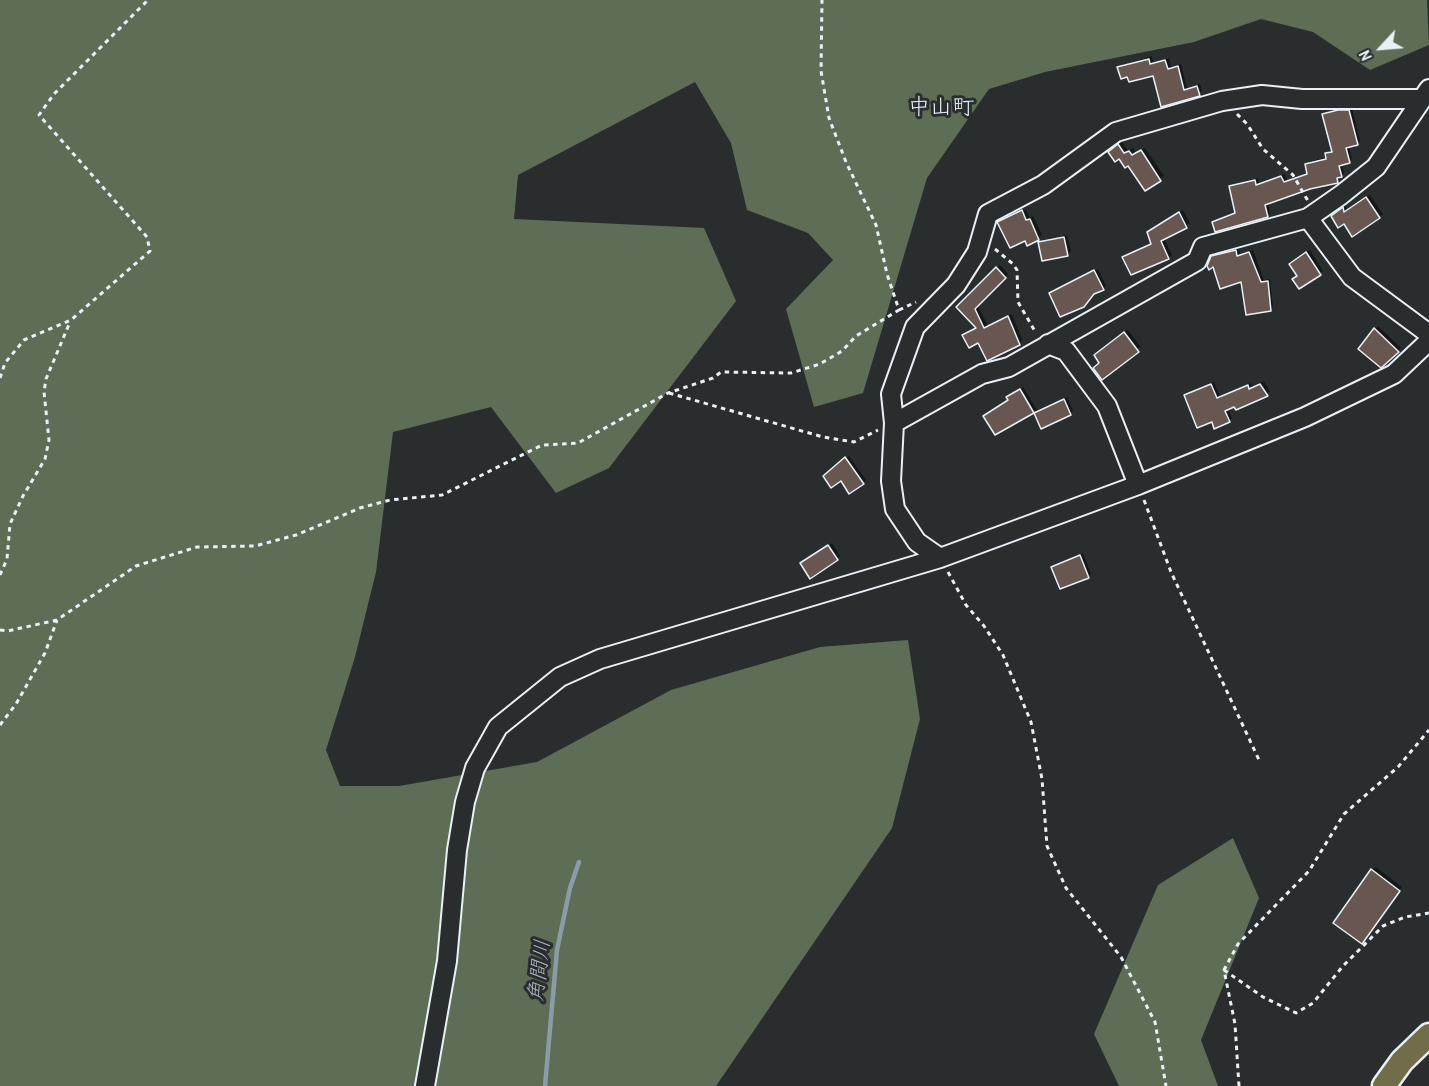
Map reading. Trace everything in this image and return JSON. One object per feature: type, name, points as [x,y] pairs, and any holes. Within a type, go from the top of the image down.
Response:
[{"type":"main road","points":[[1384,1086],[1402,1061],[1429,1035]]},
{"type":"street","points":[[940,558],[917,542],[895,509],[891,481],[894,423],[891,394],[915,327],[956,285],[977,252],[988,214],[1043,185],[1116,132],[1222,101],[1263,95],[1302,99],[1425,94]]},
{"type":"street","points":[[894,423],[982,374],[1009,367],[1197,261],[1203,247],[1312,214],[1376,167],[1425,94]]},
{"type":"street","points":[[1312,214],[1352,277],[1429,334]]},
{"type":"street","points":[[425,1086],[447,961],[457,850],[465,802],[475,768],[498,727],[560,677],[600,659],[940,558],[1138,485],[1305,417],[1394,374],[1429,341]]},
{"type":"street","points":[[1048,344],[1066,351],[1107,406],[1138,485]]},
{"type":"path","points":[[0,378],[5,363],[24,340],[71,320],[150,250],[147,237],[39,115],[54,94],[148,0]]},
{"type":"path","points":[[0,630],[8,631],[57,620],[136,566],[197,547],[255,546],[296,536],[360,508],[390,500],[442,495],[542,445],[578,443],[668,393],[713,378],[721,372],[791,373],[819,364],[842,351],[856,336],[899,310],[887,274],[876,225],[846,162],[829,118],[821,71],[822,0]]},
{"type":"path","points":[[1222,101],[1247,124],[1263,148],[1293,175],[1312,214]]},
{"type":"path","points":[[982,232],[992,247],[1014,264],[1017,270],[1018,302],[1040,340],[1048,344]]},
{"type":"path","points":[[0,575],[7,559],[10,524],[22,496],[45,459],[49,440],[45,379],[71,320]]},
{"type":"path","points":[[668,393],[823,436],[854,442],[894,423]]},
{"type":"path","points":[[1138,485],[1171,572],[1260,762]]},
{"type":"path","points":[[940,558],[966,605],[984,626],[1003,655],[1031,722],[1042,779],[1047,846],[1066,888],[1120,957],[1155,1022],[1166,1086]]},
{"type":"path","points":[[0,725],[16,704],[45,653],[57,620]]},
{"type":"path","points":[[1239,1086],[1235,1024],[1224,970],[1238,944],[1309,871],[1344,814],[1398,767],[1429,730]]},
{"type":"path","points":[[1224,970],[1263,997],[1296,1013],[1313,1003],[1342,966],[1383,926],[1405,917],[1429,913]]},
{"type":"green space","points":[[0,0],[1427,0],[1429,45],[1370,70],[1313,32],[1261,19],[1194,42],[1045,72],[989,89],[927,178],[863,393],[814,407],[786,309],[833,260],[808,233],[747,210],[731,143],[695,82],[518,175],[514,219],[704,228],[736,301],[609,468],[556,493],[491,407],[393,432],[376,572],[355,657],[326,750],[340,786],[399,786],[537,762],[671,690],[820,647],[908,640],[920,719],[892,828],[716,1086],[0,1086]]},
{"type":"green space","points":[[1233,838],[1259,898],[1201,1040],[1218,1086],[1119,1086],[1094,1034],[1158,885]]},
{"type":"building","points":[[1149,59],[1150,64],[1165,60],[1168,69],[1178,66],[1184,90],[1197,86],[1200,96],[1161,107],[1153,76],[1129,82],[1127,77],[1121,79],[1117,67]]},
{"type":"building","points":[[1349,110],[1358,145],[1346,148],[1350,163],[1339,166],[1342,177],[1337,178],[1338,183],[1310,189],[1265,205],[1268,217],[1215,232],[1212,222],[1235,213],[1229,186],[1255,180],[1256,185],[1281,176],[1284,182],[1307,174],[1305,164],[1326,159],[1325,153],[1332,152],[1322,114]]},
{"type":"building","points":[[1118,144],[1124,153],[1129,151],[1132,155],[1141,150],[1161,181],[1145,191],[1128,166],[1125,168],[1119,159],[1115,162],[1108,152]]},
{"type":"building","points":[[1366,197],[1380,218],[1352,237],[1344,224],[1338,228],[1331,216],[1343,207],[1344,212]]},
{"type":"building","points":[[1022,210],[1026,220],[1030,219],[1039,240],[1027,246],[1025,241],[1010,248],[997,222]]},
{"type":"building","points":[[1179,212],[1187,228],[1161,241],[1169,259],[1131,275],[1122,257],[1151,244],[1147,232]]},
{"type":"building","points":[[1064,237],[1068,256],[1042,261],[1038,242]]},
{"type":"building","points":[[1236,250],[1237,256],[1249,252],[1261,282],[1268,281],[1271,311],[1246,315],[1241,282],[1220,289],[1213,267],[1209,270],[1207,266],[1211,256]]},
{"type":"building","points":[[1306,252],[1321,275],[1299,289],[1292,279],[1297,276],[1289,264]]},
{"type":"building","points":[[996,267],[1006,278],[975,309],[984,328],[1008,316],[1020,345],[987,361],[978,343],[969,348],[962,335],[976,328],[956,307]]},
{"type":"building","points":[[1094,270],[1104,290],[1094,294],[1084,307],[1060,317],[1049,293]]},
{"type":"building","points":[[1374,328],[1399,352],[1381,368],[1358,349]]},
{"type":"building","points":[[1124,332],[1139,352],[1102,380],[1093,368],[1099,363],[1094,355]]},
{"type":"building","points":[[1211,384],[1217,398],[1248,385],[1249,389],[1260,384],[1268,396],[1236,410],[1234,407],[1225,411],[1230,422],[1214,429],[1212,422],[1197,428],[1184,395]]},
{"type":"building","points":[[1020,389],[1034,413],[995,435],[983,416],[1008,400],[1006,397]]},
{"type":"building","points":[[1064,399],[1071,415],[1041,429],[1034,413]]},
{"type":"building","points":[[845,457],[864,484],[849,494],[841,481],[831,488],[823,476]]},
{"type":"building","points":[[828,545],[838,560],[810,579],[800,563]]},
{"type":"building","points":[[1080,555],[1089,578],[1060,589],[1051,567]]},
{"type":"building","points":[[1371,869],[1400,891],[1362,944],[1333,923]]},
{"type":"waterway","name":"角間川","points":[[545,1086],[557,950],[570,888],[579,862]]},
{"type":"district","name":"中山町","points":[[941,108]]}]
